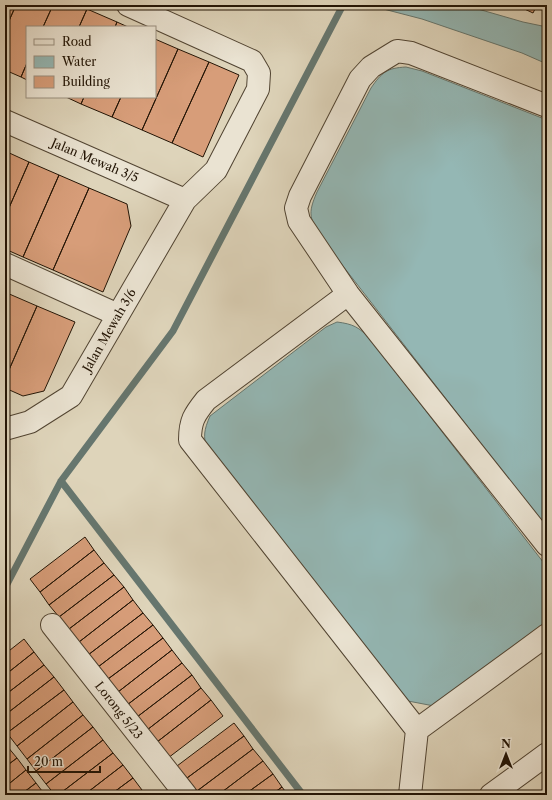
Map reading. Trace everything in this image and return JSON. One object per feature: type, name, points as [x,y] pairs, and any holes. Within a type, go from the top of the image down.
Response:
[{"type":"street","name":"Jalan Mewah 3/6","points":[[5,429],[30,422],[71,396],[185,200],[216,170],[258,89],[259,73],[252,61],[128,5]]},
{"type":"street","points":[[547,106],[411,53],[397,51],[371,67],[360,79],[300,196],[296,208],[299,221],[348,294],[547,545]]},
{"type":"street","name":"Jalan Mewah 3/5","points":[[5,121],[185,200]]},
{"type":"street","points":[[5,264],[118,315]]},
{"type":"street","points":[[348,294],[206,400],[195,414],[190,428],[190,440],[417,730],[410,795]]},
{"type":"street","name":"Lorong 5/23","points":[[52,625],[186,795]]},
{"type":"street","points":[[417,730],[547,635]]},
{"type":"street","points":[[491,795],[547,754]]},
{"type":"water","points":[[368,5],[464,5],[523,22],[547,27],[547,64],[522,53],[422,19]]},
{"type":"water","points":[[406,67],[422,71],[547,120],[547,529],[322,239],[311,216],[312,206],[317,192],[371,88],[378,78],[389,70]]},
{"type":"water","points":[[337,322],[355,327],[370,339],[547,567],[547,626],[434,706],[408,701],[207,450],[205,433],[206,425],[210,416],[326,327]]},
{"type":"building","points":[[5,5],[16,5],[5,30]]},
{"type":"building","points":[[16,5],[53,5],[43,26],[26,26],[26,65],[21,77],[5,70],[5,30]]},
{"type":"building","points":[[53,5],[78,5],[87,9],[79,26],[43,26]]},
{"type":"building","points":[[516,5],[537,5],[533,13]]},
{"type":"building","points":[[87,9],[117,22],[115,26],[79,26]]},
{"type":"building","points":[[117,22],[126,26],[115,26]]},
{"type":"building","points":[[156,39],[178,49],[142,130],[112,117],[121,98],[156,98]]},
{"type":"building","points":[[178,49],[209,62],[172,143],[142,130]]},
{"type":"building","points":[[209,62],[239,75],[203,157],[172,143]]},
{"type":"building","points":[[26,65],[26,80],[21,77]]},
{"type":"building","points":[[68,98],[84,98],[81,104]]},
{"type":"building","points":[[84,98],[121,98],[112,117],[81,104]]},
{"type":"building","points":[[5,151],[29,162],[5,217]]},
{"type":"building","points":[[29,162],[59,175],[23,257],[5,249],[5,217]]},
{"type":"building","points":[[59,175],[89,188],[53,270],[23,257]]},
{"type":"building","points":[[89,188],[127,204],[131,226],[103,292],[53,270]]},
{"type":"building","points":[[7,293],[37,306],[5,379],[5,297]]},
{"type":"building","points":[[37,306],[75,322],[44,391],[23,396],[5,388],[5,379]]},
{"type":"building","points":[[85,537],[94,550],[40,592],[30,579]]},
{"type":"building","points":[[94,550],[104,563],[49,605],[40,592]]},
{"type":"building","points":[[104,563],[114,575],[59,617],[49,605]]},
{"type":"building","points":[[114,575],[124,587],[69,629],[59,617]]},
{"type":"building","points":[[124,587],[133,600],[79,642],[69,629]]},
{"type":"building","points":[[133,600],[143,613],[88,655],[79,642]]},
{"type":"building","points":[[143,613],[153,625],[98,667],[88,655]]},
{"type":"building","points":[[153,625],[163,638],[108,679],[98,667]]},
{"type":"building","points":[[163,638],[172,650],[118,692],[108,679]]},
{"type":"building","points":[[24,639],[34,652],[5,675],[5,654]]},
{"type":"building","points":[[172,650],[182,663],[127,705],[118,692]]},
{"type":"building","points":[[34,652],[44,665],[5,695],[5,675]]},
{"type":"building","points":[[182,663],[192,675],[137,717],[127,705]]},
{"type":"building","points":[[44,665],[54,677],[5,715],[5,695]]},
{"type":"building","points":[[192,675],[201,688],[147,730],[137,717]]},
{"type":"building","points":[[54,677],[64,690],[7,733],[5,731],[5,715]]},
{"type":"building","points":[[201,688],[211,700],[157,742],[147,730]]},
{"type":"building","points":[[64,690],[73,702],[17,746],[7,733]]},
{"type":"building","points":[[211,700],[223,716],[168,758],[157,742]]},
{"type":"building","points":[[73,702],[83,715],[27,759],[17,746]]},
{"type":"building","points":[[83,715],[93,727],[36,771],[27,759]]},
{"type":"building","points":[[234,723],[244,736],[187,778],[177,766]]},
{"type":"building","points":[[93,727],[103,740],[46,784],[36,771]]},
{"type":"building","points":[[244,736],[253,749],[197,791],[187,778]]},
{"type":"building","points":[[103,740],[113,753],[58,795],[55,795],[46,784]]},
{"type":"building","points":[[7,746],[17,758],[5,767],[5,748]]},
{"type":"building","points":[[253,749],[263,761],[218,795],[199,795],[197,791]]},
{"type":"building","points":[[113,753],[123,765],[84,795],[58,795]]},
{"type":"building","points":[[17,758],[26,770],[5,787],[5,767]]},
{"type":"building","points":[[263,761],[273,774],[244,795],[218,795]]},
{"type":"building","points":[[123,765],[133,778],[110,795],[84,795]]},
{"type":"building","points":[[26,770],[36,783],[20,795],[5,795],[5,787]]},
{"type":"building","points":[[273,774],[282,787],[271,795],[244,795]]},
{"type":"building","points":[[133,778],[142,790],[136,795],[110,795]]},
{"type":"building","points":[[36,783],[45,795],[20,795]]},
{"type":"building","points":[[282,787],[288,795],[271,795]]},
{"type":"waterway","points":[[5,588],[61,481],[173,331],[343,5]]},
{"type":"waterway","points":[[61,481],[303,795]]}]
